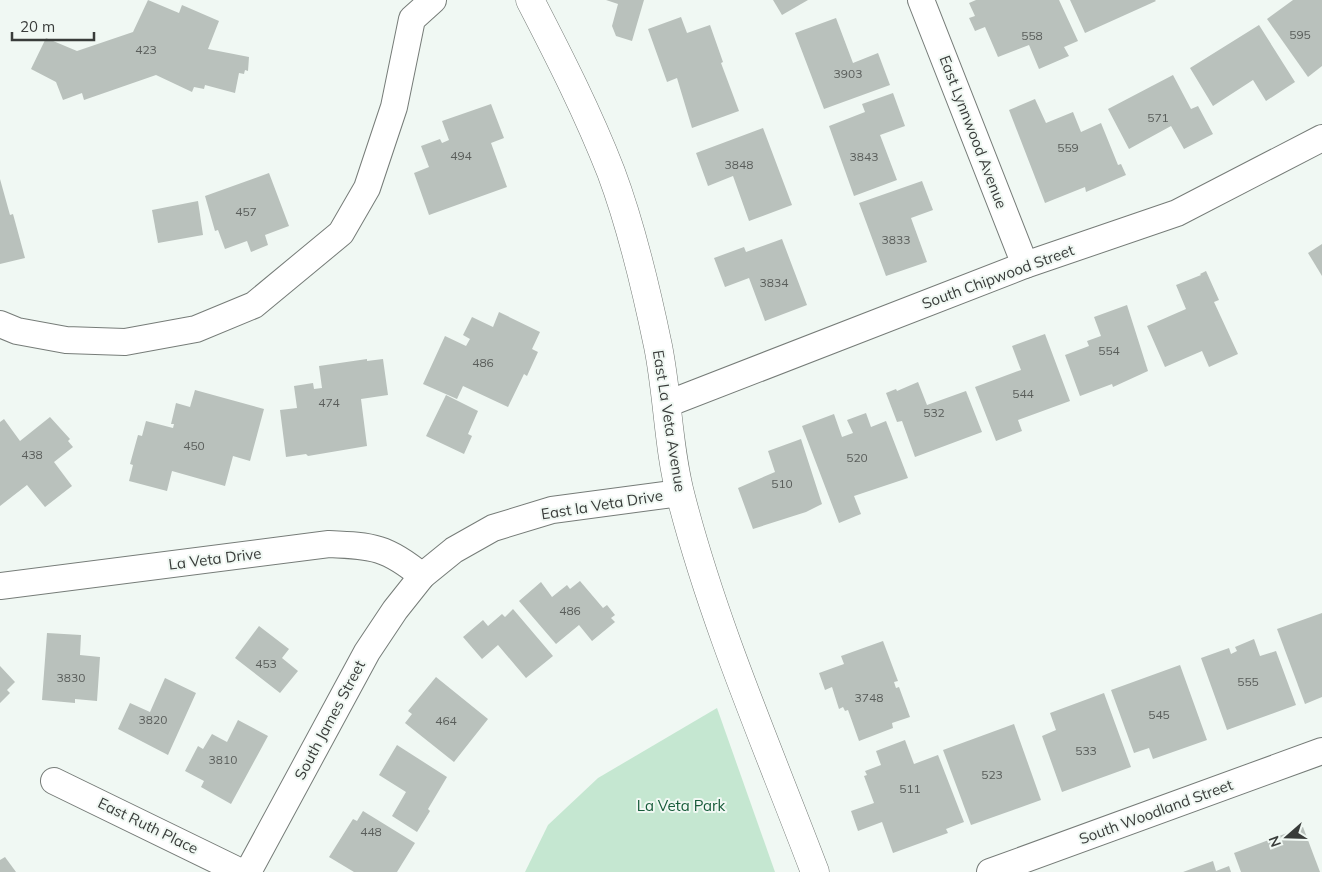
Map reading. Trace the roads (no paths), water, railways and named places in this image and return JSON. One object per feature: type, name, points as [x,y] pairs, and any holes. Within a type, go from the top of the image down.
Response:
[{"type":"street","points":[[0,324],[17,331],[66,340],[125,342],[196,329],[254,305],[341,233],[368,188],[394,106],[412,19],[433,0]]},
{"type":"street","name":"East La Veta Avenue","points":[[530,0],[563,64],[611,172],[635,244],[658,344],[672,455],[690,534],[727,639],[815,872]]},
{"type":"street","name":"East Lynnwood Avenue","points":[[920,0],[1025,265]]},
{"type":"street","name":"South Chipwood Street","points":[[667,404],[1025,265],[1177,213],[1322,138]]},
{"type":"street","name":"East la Veta Drive","points":[[422,576],[454,550],[493,528],[552,510],[680,493]]},
{"type":"street","name":"La Veta Drive","points":[[0,586],[329,544],[358,545],[380,549],[399,557],[422,576]]},
{"type":"street","name":"South James Street","points":[[248,872],[367,652],[395,610],[422,576]]},
{"type":"street","name":"South Woodland Street","points":[[990,872],[1322,751]]},
{"type":"street","name":"East Ruth Place","points":[[54,781],[242,872]]},
{"type":"park label","name":"La Veta Park","points":[[681,806]]}]
